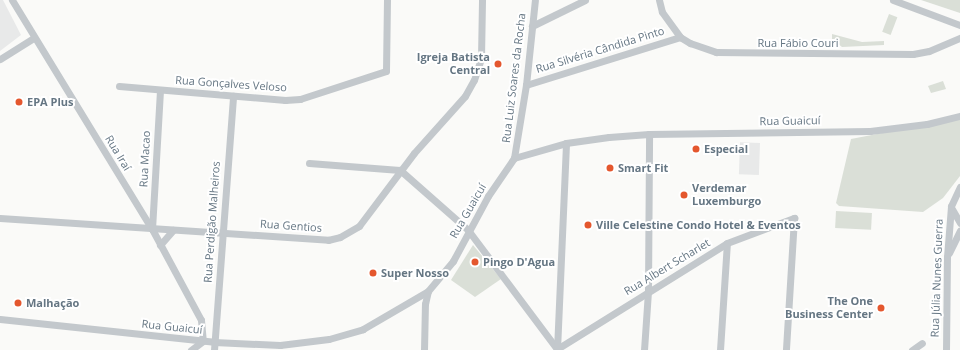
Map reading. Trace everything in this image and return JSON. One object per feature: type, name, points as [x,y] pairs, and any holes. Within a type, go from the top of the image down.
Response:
[{"type":"street","name":"Rua Iraí","points":[[12,0],[152,229],[201,320],[203,341]]},
{"type":"street","name":"Rua Gonçalves Veloso","points":[[119,86],[285,100],[300,99],[386,71],[387,0]]},
{"type":"street","name":"Rua Gentios","points":[[0,218],[328,240],[340,237],[359,226],[400,170],[464,96],[474,80],[481,58],[482,0]]},
{"type":"street","name":"Rua Luiz Soares da Rocha","points":[[514,158],[526,85],[535,0]]},
{"type":"street","points":[[532,26],[585,0]]},
{"type":"street","name":"Rua Fábio Couri","points":[[659,0],[662,12],[680,37],[690,43],[716,52],[913,54],[929,51],[960,38]]},
{"type":"street","points":[[893,0],[960,25]]},
{"type":"street","name":"Rua Silvéria Cândida Pinto","points":[[526,85],[680,37]]},
{"type":"street","points":[[0,59],[34,38]]},
{"type":"street","name":"Rua Macao","points":[[152,229],[160,90]]},
{"type":"street","name":"Rua Perdigão Malheiros","points":[[214,350],[233,96]]},
{"type":"street","name":"Rua Guaicuí","points":[[0,319],[12,322],[214,342],[280,344],[329,339],[363,329],[428,291],[453,261],[468,230],[514,158],[566,143],[649,134],[870,131],[927,124],[960,116]]},
{"type":"street","points":[[644,350],[648,291],[649,134]]},
{"type":"street","points":[[557,349],[566,143]]},
{"type":"street","points":[[309,163],[400,170],[468,230],[557,349]]},
{"type":"street","name":"Rua Júlia Nunes Guerra","points":[[946,349],[947,257],[951,206],[960,187]]},
{"type":"street","points":[[950,225],[960,224],[951,206]]},
{"type":"street","name":"Rua Albert Scharlet","points":[[557,349],[648,291],[727,244],[794,218],[786,350]]},
{"type":"street","points":[[160,245],[173,230]]},
{"type":"street","points":[[947,257],[960,230]]},
{"type":"street","points":[[720,350],[727,244]]},
{"type":"street","points":[[424,350],[425,304],[428,291]]},
{"type":"street","name":"Rua Guaicuí","points":[[0,325],[12,322]]},
{"type":"street","points":[[191,350],[203,341]]},
{"type":"street","points":[[912,350],[922,343]]},
{"type":"shaded area","points":[[0,0],[3,0],[21,35],[0,51]]},
{"type":"shaded area","points":[[921,0],[960,0],[960,13]]},
{"type":"shaded area","points":[[889,14],[897,17],[891,35],[882,32]]},
{"type":"shaded area","points":[[832,34],[862,42],[884,41],[884,45],[842,47],[832,39]]},
{"type":"shaded area","points":[[943,81],[946,89],[931,93],[928,86]]},
{"type":"shaded area","points":[[960,118],[960,176],[943,198],[923,212],[839,206],[836,203],[851,139]]},
{"type":"shaded area","points":[[740,142],[760,143],[759,175],[739,174]]},
{"type":"shaded area","points":[[836,211],[872,213],[871,230],[835,228]]},
{"type":"shaded area","name":"Pingo D'Agua","points":[[473,245],[501,279],[475,297],[451,280]]},
{"type":"place","name":"Igreja Batista Central","points":[[498,64]]},
{"type":"place","name":"EPA Plus","points":[[19,102]]},
{"type":"place","name":"Especial","points":[[696,149]]},
{"type":"place","name":"Smart Fit","points":[[610,168]]},
{"type":"place","name":"Verdemar Luxemburgo","points":[[684,195]]},
{"type":"place","name":"Ville Celestine Condo Hotel & Eventos","points":[[588,225]]},
{"type":"place","name":"Pingo D'Agua","points":[[475,262]]},
{"type":"place","name":"Super Nosso","points":[[373,273]]},
{"type":"place","name":"Malhação","points":[[18,303]]},
{"type":"place","name":"The One Business Center","points":[[881,308]]}]
